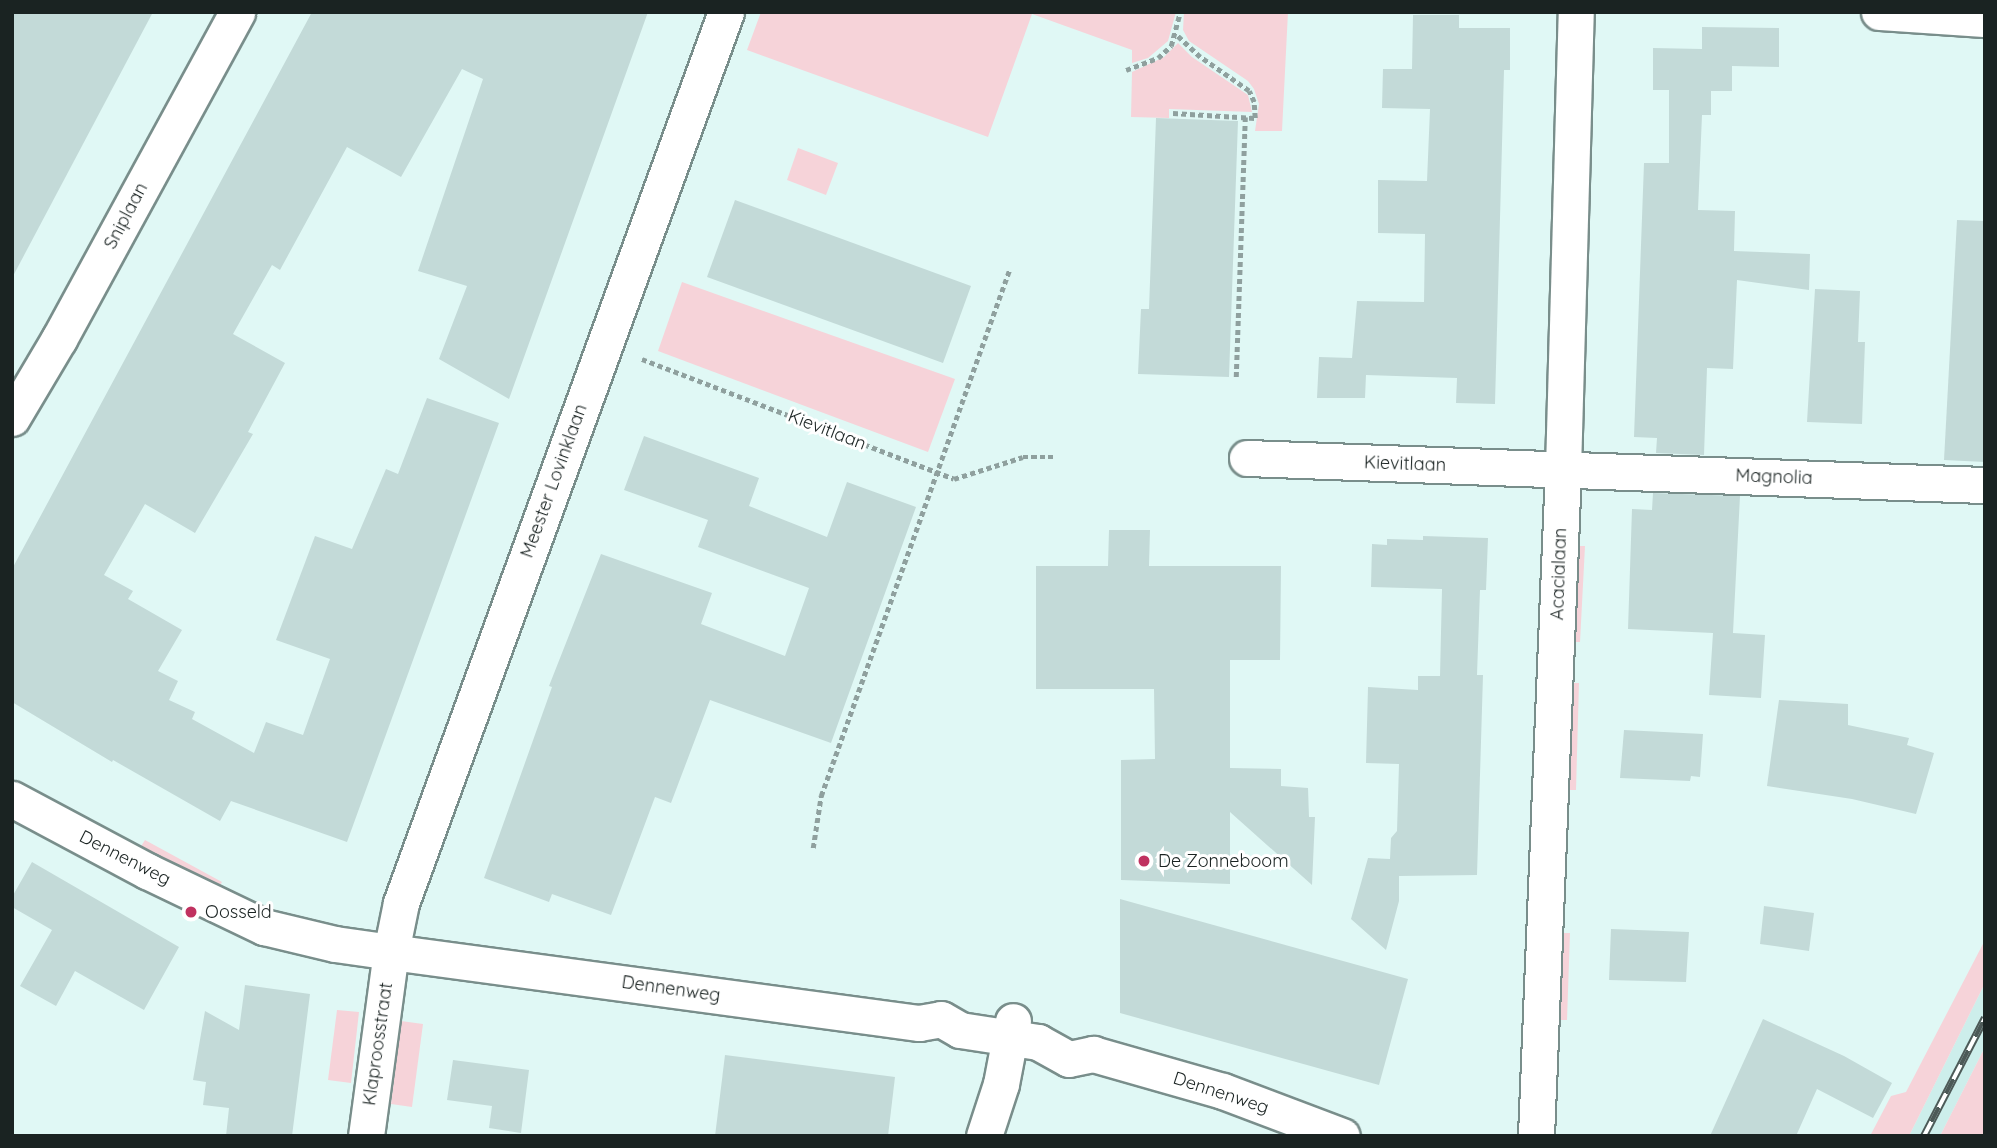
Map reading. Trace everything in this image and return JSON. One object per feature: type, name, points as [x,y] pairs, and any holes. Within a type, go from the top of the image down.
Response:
[{"type":"street","name":"Sniplaan","points":[[12,418],[60,339],[237,12]]},
{"type":"street","name":"Meester Lovinklaan","points":[[391,952],[401,903],[726,12]]},
{"type":"street","name":"Acacialaan","points":[[1536,1136],[1563,470],[1576,12]]},
{"type":"street","points":[[1879,12],[1985,19]]},
{"type":"street","name":"Kievitlaan","points":[[1247,458],[1563,470]]},
{"type":"street","name":"Magnolia","points":[[1563,470],[1985,485]]},
{"type":"street","name":"Dennenweg","points":[[12,799],[147,871],[264,927],[339,945],[919,1023],[941,1019],[960,1030],[1011,1030],[1069,1059],[1093,1054],[1223,1091],[1342,1136]]},
{"type":"street","name":"Klaproosstraat","points":[[366,1136],[391,952]]},
{"type":"street","points":[[984,1136],[1001,1084],[1011,1030]]},
{"type":"path","points":[[1126,70],[1158,58],[1171,46],[1181,12]]},
{"type":"path","points":[[1174,113],[1255,118],[1254,102],[1249,91],[1200,57],[1176,35]]},
{"type":"path","points":[[1236,377],[1245,117]]},
{"type":"path","points":[[813,848],[821,796],[1009,271]]},
{"type":"path","name":"Kievitlaan","points":[[603,345],[954,479],[1023,457],[1053,457]]},
{"type":"shaded area","points":[[761,12],[1176,12],[1168,41],[1148,58],[1132,63],[1132,50],[1032,14],[988,137],[747,50]]},
{"type":"shaded area","points":[[1184,12],[1288,12],[1282,131],[1255,131],[1259,104],[1254,89],[1248,81],[1189,41],[1183,30]]},
{"type":"shaded area","points":[[1178,43],[1192,57],[1248,95],[1252,112],[1169,109],[1169,118],[1131,117],[1132,72],[1164,57]]},
{"type":"shaded area","points":[[798,148],[838,163],[826,195],[787,180]]},
{"type":"shaded area","points":[[682,282],[955,379],[928,452],[658,351]]},
{"type":"shaded area","points":[[1577,546],[1585,546],[1580,642],[1573,642]]},
{"type":"shaded area","points":[[1572,683],[1579,683],[1576,790],[1567,790]]},
{"type":"shaded area","points":[[145,840],[222,882],[217,890],[140,848]]},
{"type":"shaded area","points":[[1561,933],[1570,933],[1567,1020],[1559,1020],[1559,998],[1554,993]]},
{"type":"shaded area","points":[[1985,940],[1985,983],[1909,1136],[1870,1136],[1891,1096],[1906,1092]]},
{"type":"shaded area","points":[[1985,983],[1985,1047],[1940,1136],[1909,1136]]},
{"type":"shaded area","points":[[337,1010],[359,1012],[351,1083],[328,1080]]},
{"type":"shaded area","points":[[401,1021],[423,1024],[412,1107],[391,1104]]},
{"type":"shaded area","points":[[1985,1047],[1985,1136],[1940,1136]]},
{"type":"building","points":[[12,12],[153,12],[12,278]]},
{"type":"building","points":[[312,12],[648,12],[509,399],[439,359],[467,286],[418,271],[483,79],[462,69],[401,177],[347,147],[280,270],[272,265],[233,334],[285,363],[248,432],[253,434],[195,533],[145,504],[104,575],[133,591],[128,599],[182,630],[158,671],[178,681],[169,700],[195,712],[192,719],[254,753],[266,722],[303,735],[330,659],[276,640],[315,536],[352,549],[386,469],[398,474],[427,398],[499,423],[347,842],[231,801],[220,821],[113,760],[112,762],[12,702],[12,569]]},
{"type":"building","points":[[1413,15],[1459,15],[1459,28],[1510,28],[1510,70],[1504,70],[1495,404],[1456,403],[1457,378],[1366,375],[1365,398],[1317,398],[1319,357],[1352,358],[1357,301],[1424,302],[1425,234],[1378,233],[1378,180],[1427,181],[1430,109],[1382,108],[1383,69],[1412,69]]},
{"type":"building","points":[[1702,27],[1779,28],[1779,67],[1732,66],[1732,91],[1711,91],[1711,115],[1702,115],[1698,210],[1735,211],[1734,251],[1810,254],[1809,290],[1737,280],[1733,369],[1707,368],[1704,455],[1656,453],[1657,438],[1634,437],[1644,163],[1669,163],[1669,90],[1653,90],[1653,48],[1702,49]]},
{"type":"building","points":[[1156,118],[1238,121],[1229,377],[1138,374],[1141,309],[1149,309]]},
{"type":"building","points":[[735,200],[971,286],[943,363],[707,277]]},
{"type":"building","points":[[1957,220],[1985,221],[1985,462],[1944,460]]},
{"type":"building","points":[[1815,289],[1860,291],[1858,342],[1865,342],[1862,424],[1807,422]]},
{"type":"building","points":[[644,436],[759,478],[749,506],[827,537],[847,482],[916,507],[831,743],[710,700],[671,803],[655,797],[611,915],[552,894],[549,902],[484,878],[552,687],[549,686],[601,554],[712,593],[701,624],[785,656],[809,588],[698,547],[708,520],[624,490]]},
{"type":"building","points":[[1653,493],[1740,496],[1733,633],[1765,635],[1761,698],[1709,695],[1713,633],[1628,629],[1632,509],[1652,510]]},
{"type":"building","points":[[1109,530],[1150,530],[1149,566],[1281,566],[1280,660],[1230,660],[1230,768],[1281,769],[1281,786],[1308,788],[1309,817],[1315,817],[1312,885],[1230,812],[1230,884],[1121,880],[1121,760],[1155,759],[1154,689],[1036,689],[1036,566],[1108,566]]},
{"type":"building","points":[[1423,536],[1488,538],[1486,590],[1480,590],[1477,675],[1483,675],[1477,875],[1399,876],[1399,901],[1386,950],[1351,919],[1368,858],[1390,859],[1391,838],[1397,831],[1399,764],[1366,763],[1368,687],[1418,690],[1418,676],[1440,676],[1442,589],[1371,587],[1372,544],[1387,545],[1387,539],[1423,540]]},
{"type":"building","points":[[1779,700],[1848,704],[1848,725],[1909,738],[1907,745],[1934,753],[1916,814],[1852,799],[1767,786]]},
{"type":"building","points":[[1624,730],[1703,734],[1700,777],[1691,776],[1690,781],[1620,778]]},
{"type":"building","points":[[32,862],[179,947],[144,1010],[75,971],[56,1006],[20,986],[52,930],[12,907],[12,897]]},
{"type":"building","points":[[1120,899],[1408,979],[1379,1085],[1120,1013]]},
{"type":"building","points":[[1764,906],[1814,913],[1809,951],[1760,944]]},
{"type":"building","points":[[1611,929],[1689,932],[1686,982],[1609,980]]},
{"type":"building","points":[[245,985],[310,994],[292,1136],[226,1136],[229,1108],[203,1105],[206,1082],[193,1080],[205,1011],[239,1030]]},
{"type":"building","points":[[1763,1019],[1844,1056],[1892,1083],[1873,1118],[1817,1089],[1796,1136],[1710,1136]]},
{"type":"building","points":[[725,1055],[895,1077],[888,1136],[715,1136]]},
{"type":"building","points":[[453,1060],[529,1070],[521,1133],[489,1128],[492,1106],[447,1100]]},
{"type":"railway","points":[[1924,1136],[1985,1018]]},
{"type":"place","name":"De Zonneboom","points":[[1144,861]]},
{"type":"place","name":"Oosseld","points":[[191,912]]}]
